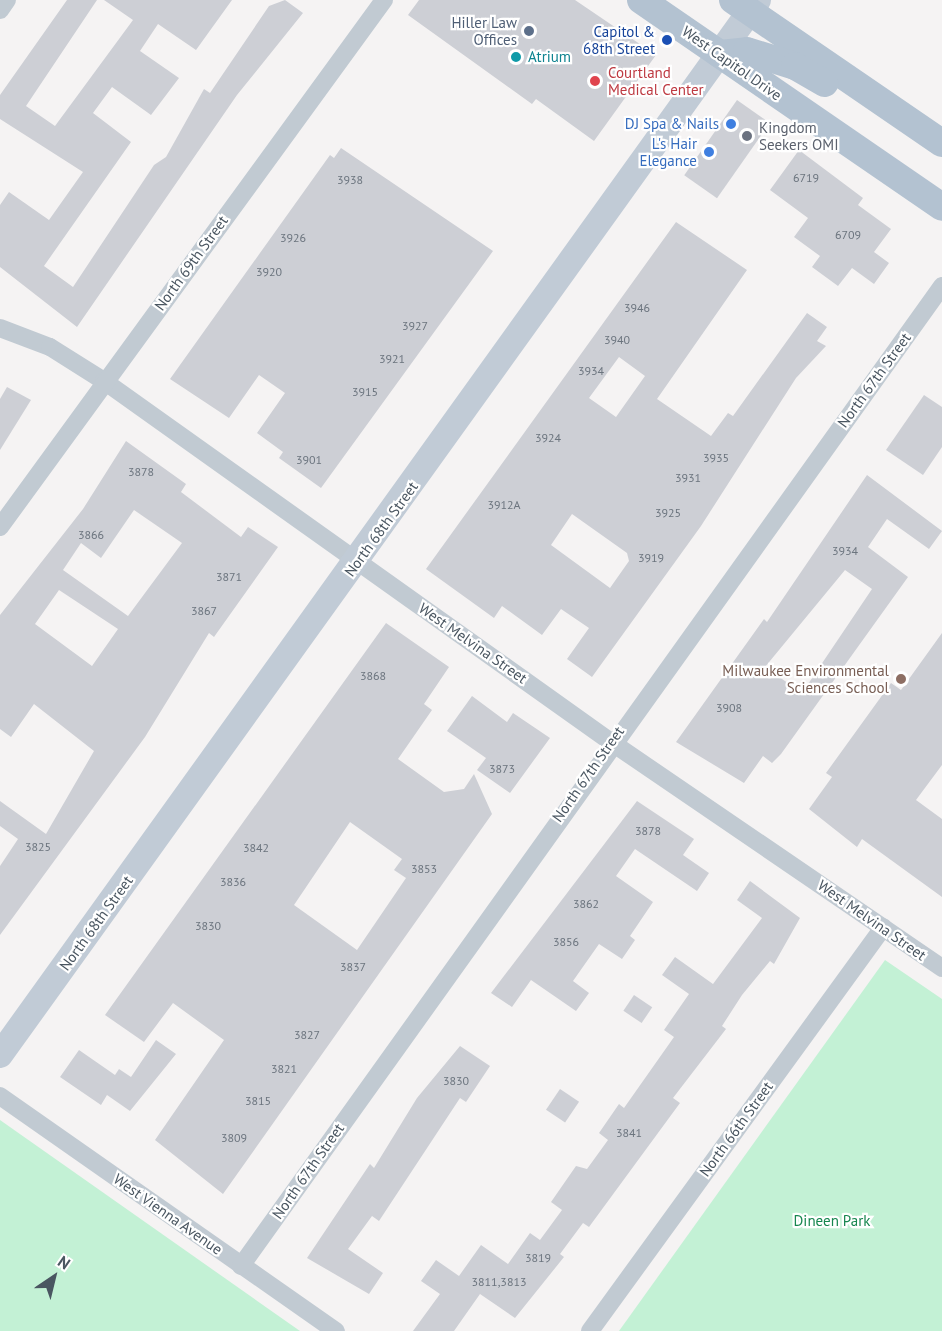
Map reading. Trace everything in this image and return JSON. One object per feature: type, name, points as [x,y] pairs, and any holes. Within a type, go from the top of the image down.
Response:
[{"type":"main road","name":"West Capitol Drive","points":[[641,0],[942,207]]},
{"type":"main road","points":[[710,0],[747,4],[942,142]]},
{"type":"main road","points":[[720,54],[747,51],[795,66],[847,96],[877,98]]},
{"type":"street","points":[[0,10],[7,0]]},
{"type":"street","name":"North 69th Street","points":[[0,527],[104,381],[384,0]]},
{"type":"street","name":"North 68th Street","points":[[0,1055],[720,54],[747,4]]},
{"type":"street","name":"North 67th Street","points":[[241,1266],[611,742],[942,286]]},
{"type":"street","name":"West Melvina Street","points":[[0,328],[50,347],[104,381],[611,742],[942,968]]},
{"type":"street","name":"North 66th Street","points":[[590,1331],[883,927]]},
{"type":"street","name":"West Vienna Avenue","points":[[0,1096],[336,1331]]},
{"type":"green space","name":"Dineen Park","points":[[885,960],[942,999],[942,1331],[619,1331]]},
{"type":"green space","points":[[0,1120],[300,1331],[0,1331]]},
{"type":"building","points":[[67,0],[97,0],[26,106],[55,126],[133,20],[104,0],[232,0],[196,50],[158,24],[140,51],[179,78],[151,115],[112,87],[93,113],[131,142],[44,266],[73,287],[154,165],[166,157],[204,89],[210,93],[269,6],[285,0],[303,13],[237,95],[77,327],[0,267],[0,205],[9,192],[49,220],[83,172],[0,119],[0,95]]},
{"type":"building","points":[[419,0],[575,0],[656,55],[594,141],[536,99],[532,104],[408,15]]},
{"type":"building","points":[[737,100],[770,123],[717,198],[684,175]]},
{"type":"building","points":[[341,148],[493,251],[321,488],[279,458],[283,452],[257,433],[285,393],[259,375],[229,418],[170,379],[330,155],[334,158]]},
{"type":"building","points":[[799,150],[863,198],[858,205],[891,229],[874,252],[889,263],[874,284],[852,268],[838,286],[812,267],[820,256],[794,237],[808,218],[770,190]]},
{"type":"building","points":[[676,222],[747,270],[657,399],[711,436],[728,413],[733,416],[807,313],[827,327],[817,341],[826,346],[796,378],[701,526],[592,677],[567,659],[589,628],[561,609],[542,635],[502,606],[494,618],[426,569]],"holes":[[[619,357],[645,376],[616,417],[589,398]],[[572,514],[627,553],[629,561],[610,588],[551,545]]]},
{"type":"building","points":[[7,387],[31,400],[0,450],[0,399]]},
{"type":"building","points":[[924,395],[942,407],[942,447],[923,475],[886,450]]},
{"type":"building","points":[[126,441],[186,484],[181,492],[241,537],[248,527],[278,547],[214,637],[209,633],[145,737],[0,935],[0,866],[18,839],[0,826],[0,801],[46,834],[94,751],[34,704],[11,737],[0,729],[0,615],[83,509]],"holes":[[[134,510],[182,543],[128,616],[63,570],[81,543],[101,558]],[[59,590],[118,629],[92,666],[35,624]]]},
{"type":"building","points":[[867,475],[942,531],[929,549],[887,519],[868,547],[908,577],[781,754],[772,763],[763,756],[744,783],[676,742],[764,619],[767,622]],"holes":[[[845,570],[872,589],[802,693],[765,667]]]},
{"type":"building","points":[[386,623],[449,667],[424,704],[432,710],[398,759],[444,792],[464,789],[474,774],[492,814],[223,1194],[155,1140],[224,1040],[173,1003],[144,1042],[105,1015]],"holes":[[[350,822],[402,859],[394,870],[406,878],[357,950],[294,905]]]},
{"type":"building","points":[[942,633],[942,765],[916,800],[942,819],[942,897],[862,839],[857,847],[809,809],[832,777],[826,773],[891,683],[901,690]]},
{"type":"building","points":[[472,696],[507,722],[513,713],[550,738],[510,793],[477,770],[486,758],[447,731]]},
{"type":"building","points":[[637,801],[694,839],[683,855],[709,873],[697,891],[635,849],[616,876],[653,902],[630,936],[635,940],[622,959],[599,944],[573,981],[589,993],[576,1011],[531,980],[512,1007],[491,993]]},
{"type":"building","points":[[750,881],[800,918],[774,964],[770,961],[742,995],[722,1026],[726,1029],[673,1098],[680,1103],[589,1227],[583,1223],[560,1254],[564,1257],[515,1318],[480,1294],[454,1331],[413,1331],[440,1294],[421,1281],[436,1260],[459,1276],[481,1245],[508,1264],[530,1233],[540,1240],[562,1210],[551,1202],[576,1166],[587,1169],[608,1140],[599,1133],[619,1104],[624,1108],[674,1037],[664,1030],[689,994],[662,975],[675,957],[713,984],[762,918],[737,900]]},
{"type":"building","points":[[634,995],[652,1007],[642,1023],[623,1011]]},
{"type":"building","points":[[156,1040],[176,1054],[130,1111],[107,1095],[101,1105],[60,1077],[79,1050],[115,1075],[119,1069],[131,1077]]},
{"type":"building","points":[[460,1046],[490,1066],[466,1102],[460,1098],[379,1221],[372,1216],[348,1249],[383,1273],[369,1294],[307,1258],[370,1164],[374,1168],[417,1098]]},
{"type":"building","points":[[560,1089],[579,1102],[565,1123],[546,1110]]},
{"type":"place","name":"Hiller Law Offices","points":[[529,31]]},
{"type":"place","name":"Capitol & 68th Street","points":[[667,40]]},
{"type":"place","name":"Atrium","points":[[516,57]]},
{"type":"place","name":"Courtland Medical Center","points":[[595,81]]},
{"type":"place","name":"DJ Spa & Nails","points":[[731,124]]},
{"type":"place","name":"Kingdom Seekers OMI","points":[[747,136]]},
{"type":"place","name":"L's Hair Elegance","points":[[709,152]]},
{"type":"place","name":"Milwaukee Environmental Sciences School","points":[[901,679]]}]
